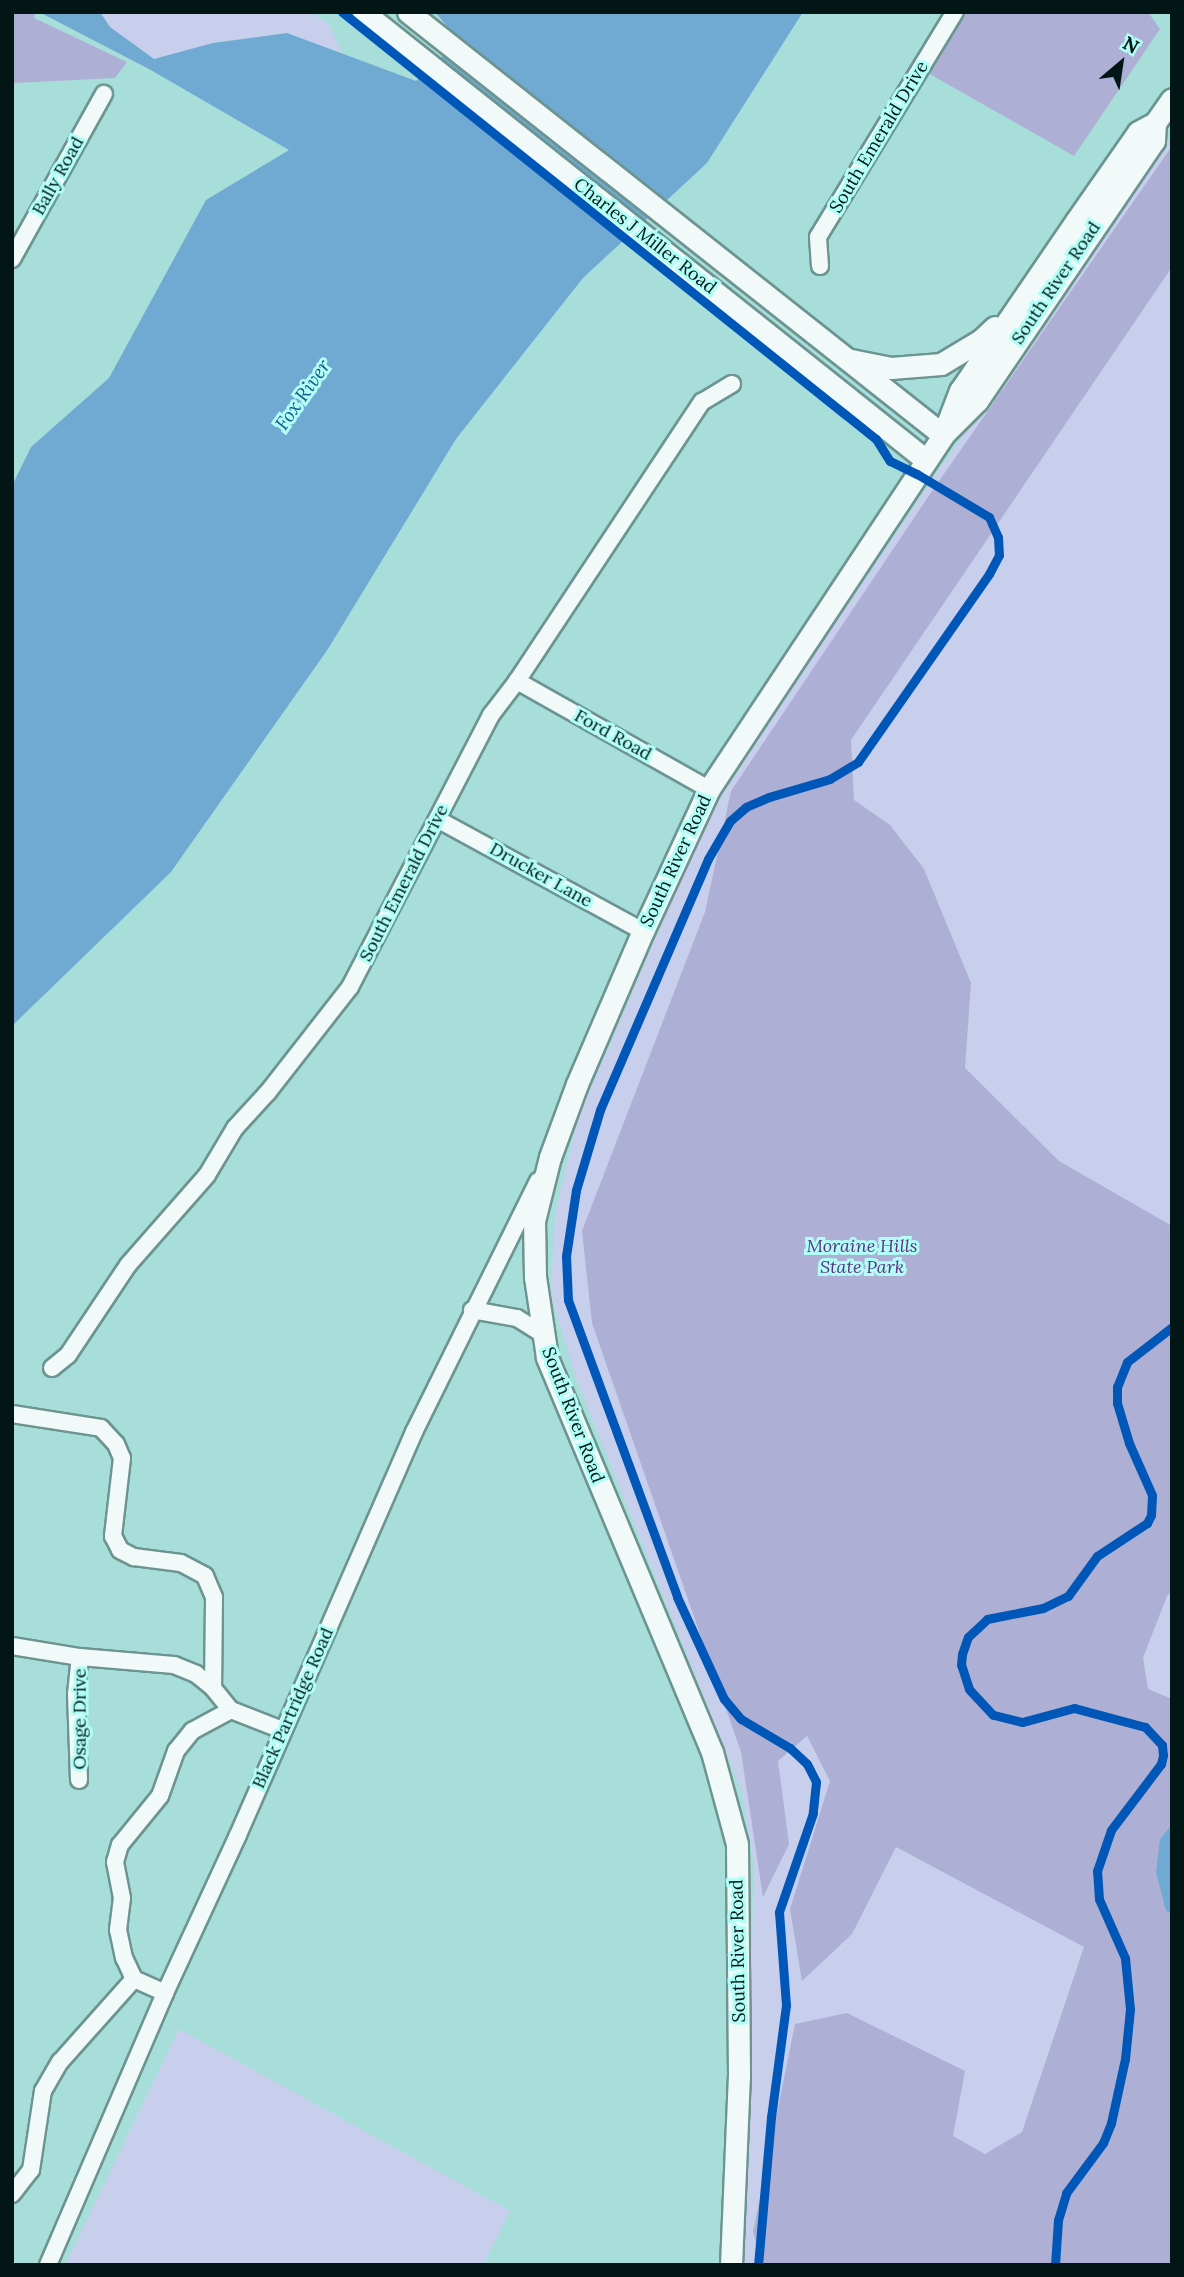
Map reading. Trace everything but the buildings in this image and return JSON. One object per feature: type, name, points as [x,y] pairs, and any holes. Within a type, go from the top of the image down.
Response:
[{"type":"street","name":"Charles J Miller Road","points":[[408,12],[943,435]]},
{"type":"street","name":"South Emerald Drive","points":[[820,265],[818,237],[955,12]]},
{"type":"street","name":"Charles J Miller Road","points":[[369,17],[926,460]]},
{"type":"street","name":"Bally Road","points":[[12,259],[19,230],[104,94]]},
{"type":"street","name":"South River Road","points":[[943,435],[960,391],[1138,132],[1155,123],[1172,99]]},
{"type":"street","name":"South River Road","points":[[730,2265],[739,2075],[737,1844],[712,1752],[547,1357],[535,1277],[534,1221],[550,1157],[643,931],[709,789],[943,435],[977,401],[1154,141],[1155,123]]},
{"type":"street","points":[[847,359],[891,368],[941,364],[981,340],[1024,299]]},
{"type":"street","name":"South Emerald Drive","points":[[52,1368],[68,1355],[128,1265],[207,1175],[235,1128],[268,1092],[350,987],[439,820],[491,715],[517,681],[702,401],[732,384]]},
{"type":"street","name":"Ford Road","points":[[517,681],[709,789]]},
{"type":"street","name":"Drucker Lane","points":[[439,820],[643,931]]},
{"type":"street","name":"Black Partridge Road","points":[[48,2265],[165,1993],[414,1432],[550,1157]]},
{"type":"street","points":[[472,1310],[517,1318],[544,1335]]},
{"type":"street","points":[[12,1414],[102,1428],[116,1444],[122,1458],[113,1536],[120,1550],[134,1557],[181,1563],[205,1576],[214,1597],[213,1688]]},
{"type":"street","points":[[12,1646],[80,1657],[174,1665],[196,1674],[213,1688],[232,1710],[282,1730]]},
{"type":"street","name":"Osage Drive","points":[[79,1780],[76,1694],[80,1657]]},
{"type":"street","points":[[165,1993],[134,1979],[124,1958],[118,1930],[122,1899],[115,1862],[120,1845],[160,1796],[176,1751],[192,1731],[232,1710]]},
{"type":"street","points":[[12,2194],[31,2169],[43,2091],[60,2062],[134,1979]]},
{"type":"green space","points":[[12,12],[36,12],[34,18],[127,62],[115,78],[15,83],[12,87]]},
{"type":"green space","points":[[100,12],[311,12],[330,26],[342,53],[287,33],[213,43],[154,59],[110,27]]},
{"type":"green space","points":[[965,12],[1148,12],[1160,29],[1074,156],[928,73]]},
{"type":"green space","name":"Moraine Hills State Park","points":[[1172,135],[1172,2265],[744,2265],[754,1865],[742,1792],[577,1381],[551,1296],[555,1214],[578,1118],[714,802],[936,474]]},
{"type":"green space","name":"Moraine Hills State Park","points":[[1172,146],[1172,267],[851,740],[854,800],[890,825],[924,869],[971,983],[965,1068],[1059,1161],[1172,1226],[1172,1591],[1167,1596],[1143,1658],[1148,1689],[1172,1699],[1172,1824],[1160,1839],[1166,1911],[1172,1914],[1172,2265],[763,2265],[753,2232],[795,2024],[847,2013],[965,2071],[953,2136],[985,2154],[1022,2132],[1084,1947],[896,1847],[852,1934],[802,1981],[790,1909],[830,1781],[807,1736],[778,1761],[789,1844],[763,1897],[741,1752],[592,1323],[582,1231],[705,912],[731,791],[930,494]]},
{"type":"green space","points":[[179,2029],[510,2211],[483,2265],[65,2265]]},
{"type":"water","name":"Fox River","points":[[39,12],[100,12],[110,27],[154,59],[213,43],[287,33],[416,81],[448,51],[456,37],[435,12],[803,12],[707,163],[583,278],[456,439],[328,649],[171,872],[12,1026],[12,486],[31,447],[109,378],[206,200],[289,150],[149,69]]},
{"type":"water","points":[[1172,1824],[1172,1914],[1166,1911],[1156,1872],[1160,1839]]},
{"type":"cycle path","points":[[342,12],[876,439],[890,461],[989,517],[998,537],[999,555],[989,574],[858,762],[830,779],[769,797],[746,807],[730,821],[708,859],[600,1110],[576,1190],[566,1256],[568,1300],[677,1597],[724,1699],[741,1719],[790,1748],[807,1764],[816,1782],[813,1813],[779,1912],[786,2005],[771,2117],[758,2265]]},
{"type":"cycle path","points":[[1055,2265],[1058,2220],[1066,2193],[1103,2143],[1111,2123],[1125,2059],[1130,2009],[1125,1958],[1099,1899],[1097,1871],[1111,1830],[1161,1764],[1162,1745],[1145,1727],[1074,1708],[1022,1722],[993,1715],[969,1689],[961,1665],[962,1654],[968,1637],[987,1619],[1043,1608],[1068,1596],[1097,1556],[1147,1523],[1151,1515],[1152,1495],[1129,1443],[1117,1403],[1117,1387],[1127,1362],[1172,1327]]}]
